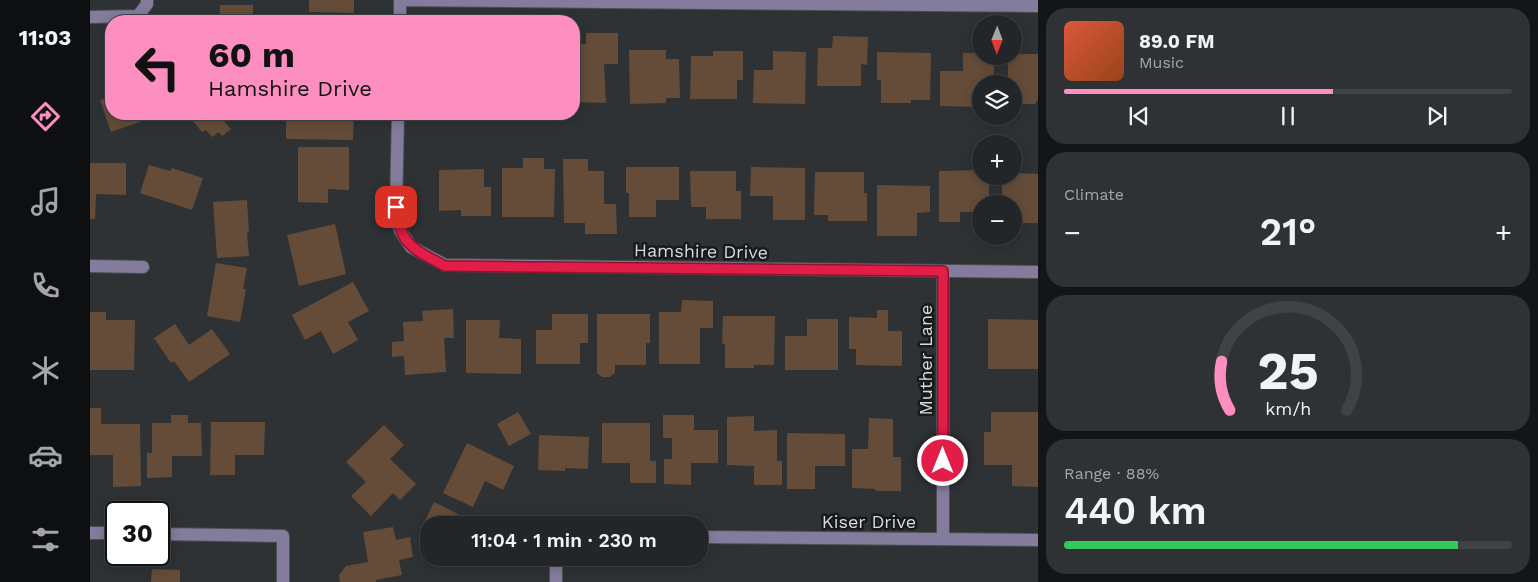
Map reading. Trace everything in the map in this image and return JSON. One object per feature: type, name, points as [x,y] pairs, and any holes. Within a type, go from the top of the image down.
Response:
[{"type":"street","points":[[139,15],[147,4],[147,0]]},
{"type":"street","points":[[400,15],[400,0],[925,2],[1038,6]]},
{"type":"street","points":[[90,16],[105,16]]},
{"type":"street","name":"Hamshire Drive","points":[[398,120],[396,207],[400,230],[411,247],[445,266],[1038,272]]},
{"type":"street","points":[[90,266],[143,267]]},
{"type":"street","name":"Muther Lane","points":[[943,271],[943,539]]},
{"type":"street","points":[[90,533],[105,533]]},
{"type":"street","points":[[170,534],[283,536],[283,582]]},
{"type":"street","name":"Kiser Drive","points":[[708,537],[1038,540]]},
{"type":"street","points":[[556,566],[556,582]]},
{"type":"building","points":[[309,0],[354,0],[354,13],[309,12]]},
{"type":"building","points":[[220,5],[253,5],[253,15],[219,15]]},
{"type":"building","points":[[586,33],[618,33],[618,64],[604,64],[606,103],[580,102],[580,44],[586,44]]},
{"type":"building","points":[[833,36],[868,37],[867,65],[861,64],[861,86],[817,86],[818,48],[832,48]]},
{"type":"building","points":[[629,50],[666,50],[666,59],[679,59],[680,98],[666,98],[666,103],[630,104]]},
{"type":"building","points":[[713,51],[743,51],[743,80],[737,80],[737,99],[690,99],[691,56],[713,56]]},
{"type":"building","points":[[773,51],[806,52],[805,104],[753,103],[754,70],[773,70]]},
{"type":"building","points":[[877,52],[931,53],[930,100],[911,100],[911,103],[881,103],[881,80],[877,80]]},
{"type":"building","points":[[963,53],[972,53],[972,65],[994,65],[994,75],[972,75],[972,107],[940,106],[940,71],[963,71]]},
{"type":"building","points":[[1022,54],[1038,54],[1038,101],[1036,101],[1036,104],[1022,104],[1022,75],[1008,75],[1008,65],[1022,65]]},
{"type":"building","points":[[105,98],[105,115],[100,100]]},
{"type":"building","points":[[107,120],[145,120],[111,132]]},
{"type":"building","points":[[192,120],[223,120],[231,129],[222,136],[219,132],[212,137],[206,130],[202,132]]},
{"type":"building","points":[[286,120],[354,120],[353,140],[286,139]]},
{"type":"building","points":[[298,147],[349,147],[349,190],[328,189],[328,203],[298,202]]},
{"type":"building","points":[[523,158],[544,158],[544,169],[555,169],[554,217],[502,217],[502,168],[523,168]]},
{"type":"building","points":[[563,159],[588,159],[588,171],[604,171],[604,204],[616,204],[617,234],[585,234],[585,223],[564,223]]},
{"type":"building","points":[[90,163],[126,163],[126,195],[96,194],[95,219],[90,219]]},
{"type":"building","points":[[149,165],[170,171],[172,168],[203,178],[192,210],[140,193]]},
{"type":"building","points":[[626,167],[679,167],[679,200],[656,200],[656,217],[629,217],[629,193],[626,193]]},
{"type":"building","points":[[751,167],[805,168],[805,220],[773,220],[773,196],[750,196]]},
{"type":"building","points":[[484,169],[484,187],[491,187],[491,216],[461,216],[461,210],[439,211],[439,170]]},
{"type":"building","points":[[972,170],[972,185],[989,185],[989,195],[972,195],[972,212],[960,212],[960,222],[939,222],[939,171]]},
{"type":"building","points":[[690,171],[736,171],[736,191],[741,191],[741,219],[706,219],[706,207],[691,207]]},
{"type":"building","points":[[815,172],[864,172],[864,193],[867,193],[867,221],[828,221],[828,215],[814,215]]},
{"type":"building","points":[[1022,173],[1038,174],[1038,223],[1022,223],[1022,195],[1002,195],[1002,185],[1022,185]]},
{"type":"building","points":[[877,185],[930,186],[930,212],[917,213],[917,236],[877,236]]},
{"type":"building","points":[[247,200],[249,256],[217,258],[213,202]]},
{"type":"building","points":[[335,224],[346,274],[299,286],[287,235]]},
{"type":"building","points":[[216,263],[247,268],[243,289],[246,289],[240,322],[207,316]]},
{"type":"building","points":[[353,282],[369,311],[348,322],[358,340],[333,354],[321,331],[305,340],[292,315]]},
{"type":"building","points":[[682,300],[713,301],[713,328],[700,328],[700,364],[659,364],[659,312],[681,312]]},
{"type":"building","points":[[453,309],[454,338],[444,338],[446,372],[405,375],[404,356],[392,357],[392,342],[404,341],[403,322],[423,321],[422,311]]},
{"type":"building","points":[[877,310],[888,310],[888,331],[902,331],[902,366],[856,365],[856,349],[849,349],[849,317],[877,318]]},
{"type":"building","points":[[90,312],[106,312],[106,320],[135,320],[134,370],[90,370]]},
{"type":"building","points":[[552,314],[588,314],[588,343],[580,343],[580,364],[536,364],[536,330],[552,330]]},
{"type":"building","points":[[597,314],[650,314],[650,343],[646,343],[646,365],[615,365],[615,373],[610,377],[602,377],[597,373]]},
{"type":"building","points":[[723,316],[775,316],[774,365],[754,365],[754,368],[725,368],[725,344],[722,344]]},
{"type":"building","points":[[807,319],[838,319],[838,370],[785,370],[785,336],[807,336]]},
{"type":"building","points":[[988,319],[1038,320],[1038,369],[988,369]]},
{"type":"building","points":[[466,320],[500,320],[499,338],[521,339],[521,374],[466,373]]},
{"type":"building","points":[[175,324],[189,345],[212,329],[230,354],[189,382],[174,361],[171,363],[154,338]]},
{"type":"building","points":[[90,408],[101,408],[101,424],[140,424],[141,486],[113,487],[113,455],[90,455]]},
{"type":"building","points":[[518,412],[531,434],[509,446],[497,424]]},
{"type":"building","points":[[991,412],[1038,412],[1038,487],[1012,486],[1012,465],[984,465],[984,432],[991,432]]},
{"type":"building","points":[[171,415],[188,415],[188,423],[201,423],[202,456],[172,456],[172,477],[147,478],[147,453],[152,453],[152,423],[171,423]]},
{"type":"building","points":[[663,415],[694,415],[694,430],[718,430],[718,463],[691,463],[691,485],[664,484],[664,459],[672,459],[672,438],[663,438]]},
{"type":"building","points":[[754,416],[754,431],[777,430],[777,461],[782,461],[782,485],[754,485],[754,466],[727,465],[727,417]]},
{"type":"building","points":[[869,418],[893,419],[893,457],[901,457],[901,491],[876,491],[875,489],[852,488],[852,449],[868,449]]},
{"type":"building","points":[[211,422],[265,422],[264,455],[235,455],[235,475],[210,475]]},
{"type":"building","points":[[602,423],[650,423],[650,461],[656,461],[656,483],[630,483],[630,463],[602,463]]},
{"type":"building","points":[[384,425],[404,445],[390,459],[416,484],[400,500],[393,493],[371,516],[351,496],[366,482],[346,462]]},
{"type":"building","points":[[787,433],[845,434],[845,466],[815,466],[815,489],[787,489]]},
{"type":"building","points":[[539,435],[589,437],[588,469],[565,468],[565,471],[538,470]]},
{"type":"building","points":[[467,443],[514,466],[503,490],[485,481],[473,507],[443,493]]},
{"type":"building","points":[[434,502],[458,514],[457,516],[427,516]]},
{"type":"building","points":[[393,527],[396,540],[410,537],[413,557],[399,560],[402,575],[376,580],[376,582],[340,582],[339,575],[346,566],[368,562],[363,532]]},
{"type":"building","points":[[152,569],[180,570],[180,582],[151,582]]},
{"type":"route","points":[[396,207],[400,230],[411,247],[445,266],[943,271],[943,461]]}]
